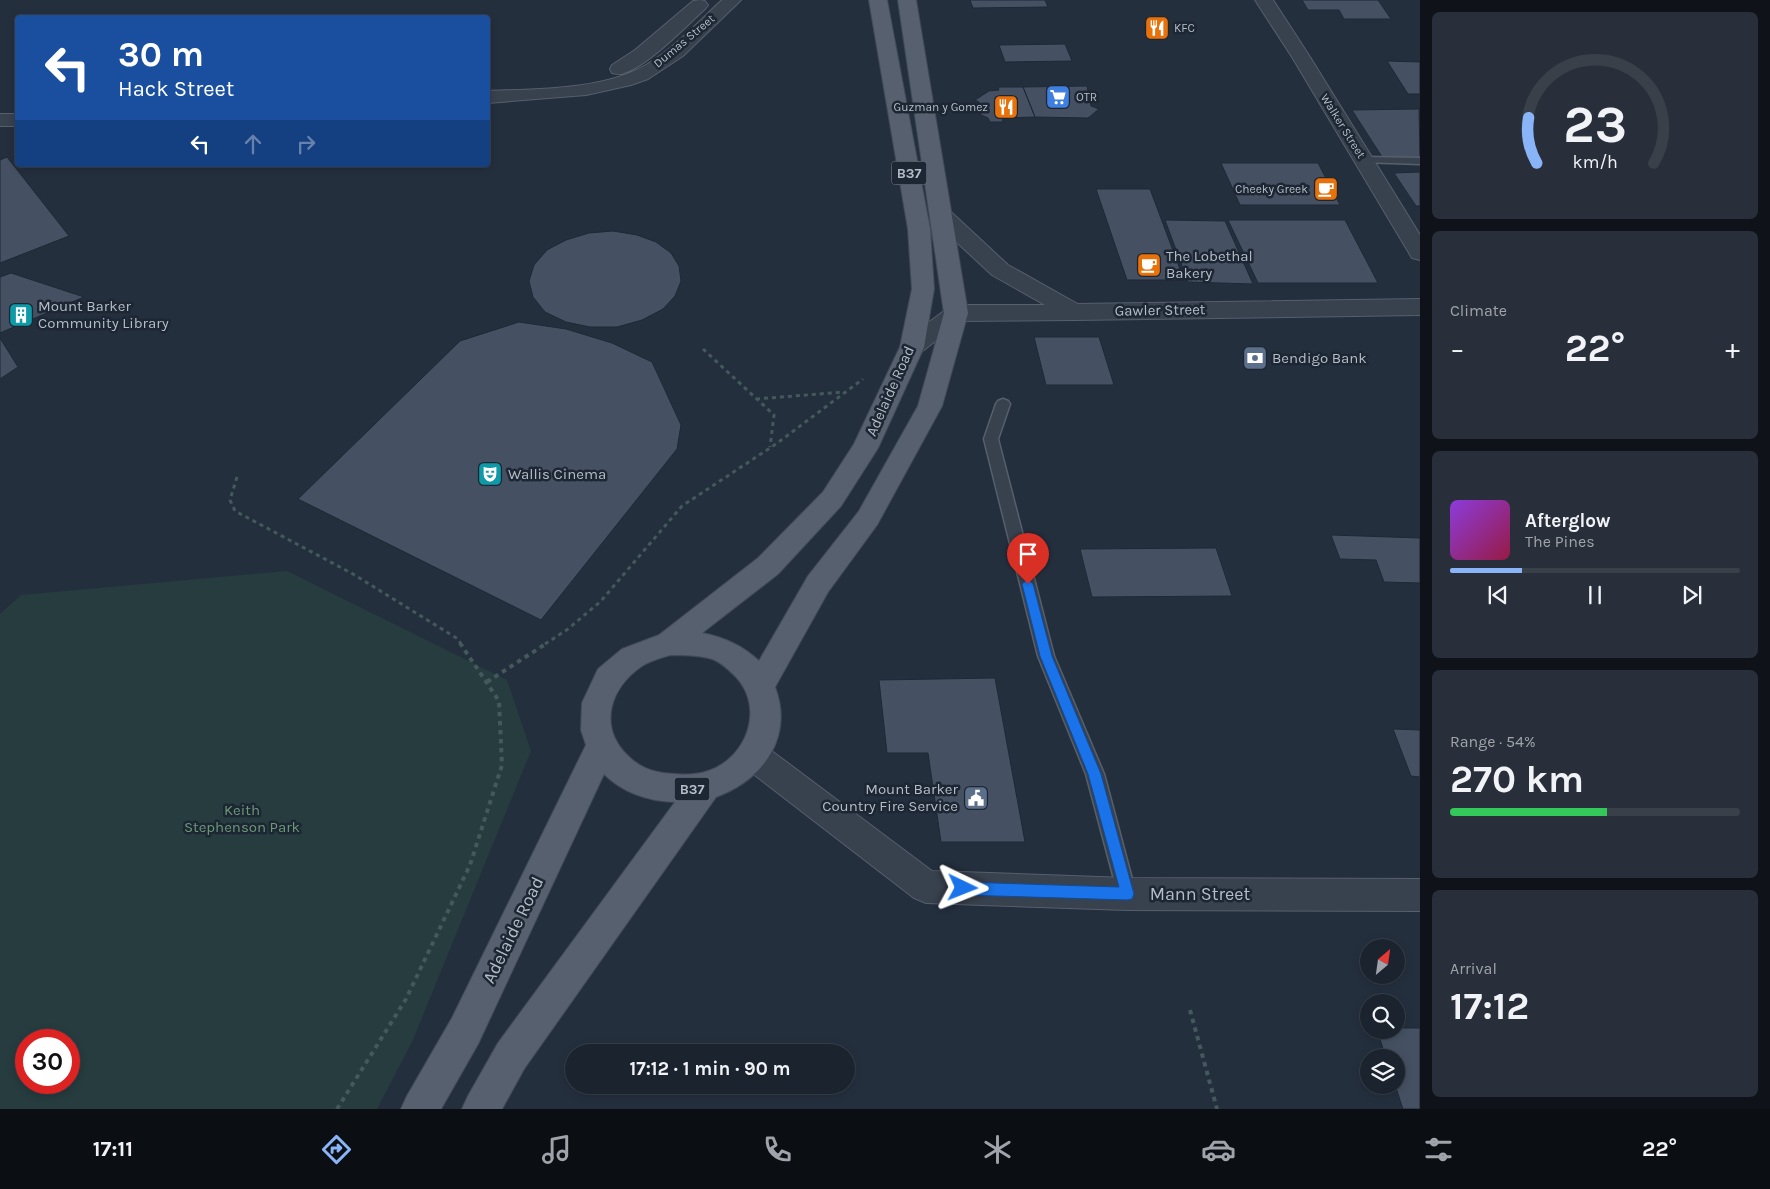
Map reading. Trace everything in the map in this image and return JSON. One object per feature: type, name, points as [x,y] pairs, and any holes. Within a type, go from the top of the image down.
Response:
[{"type":"main road","name":"Adelaide Road","points":[[669,643],[768,566],[832,499],[864,448],[890,397],[912,347],[922,288],[920,229],[878,0]]},
{"type":"main road","name":"B37","points":[[760,686],[818,584],[868,518],[930,406],[956,313],[943,217],[907,0]]},
{"type":"main road","name":"B37","points":[[669,643],[698,644],[724,652],[740,662],[760,686],[767,710],[766,729],[754,756],[736,773],[705,787],[672,790],[644,784],[618,769],[601,747],[595,732],[596,703],[602,684],[626,660],[651,647],[669,643]]},
{"type":"main road","name":"Adelaide Road","points":[[420,1109],[465,1031],[601,747]]},
{"type":"main road","name":"B37","points":[[480,1109],[511,1056],[705,787]]},
{"type":"street","name":"Dumas Street","points":[[575,89],[611,74],[642,54],[704,0]]},
{"type":"street","name":"Dumas Street","points":[[490,98],[532,95],[612,84],[642,74],[668,58],[732,0]]},
{"type":"street","name":"Walker Street","points":[[1264,0],[1365,160],[1420,253]]},
{"type":"street","points":[[0,120],[15,120]]},
{"type":"street","points":[[943,217],[1000,270],[1075,312]]},
{"type":"street","name":"Gawler Street","points":[[956,313],[1420,307]]},
{"type":"street","points":[[912,347],[956,313]]},
{"type":"street","name":"Mann Street","points":[[754,756],[926,887],[1127,894],[1420,895]]},
{"type":"lane","points":[[1365,160],[1420,162]]},
{"type":"lane","points":[[1003,404],[991,439],[1046,656],[1095,774],[1127,894]]},
{"type":"path","points":[[703,349],[774,416],[770,448]]},
{"type":"path","points":[[487,682],[568,629],[601,601],[682,506],[770,448],[864,378]]},
{"type":"path","points":[[756,399],[845,392]]},
{"type":"path","points":[[237,476],[230,500],[235,511],[353,574],[458,639],[499,701],[502,765],[470,865],[406,999],[337,1109]]},
{"type":"path","points":[[1190,1010],[1216,1109]]},
{"type":"green space","name":"Keith Stephenson Park","points":[[287,571],[507,680],[531,751],[412,1042],[377,1109],[0,1109],[0,614],[21,595]]},
{"type":"building","points":[[970,0],[1045,0],[1048,7],[973,8]]},
{"type":"building","points":[[1302,0],[1378,0],[1391,19],[1344,19],[1339,10],[1308,10]]},
{"type":"building","name":"OTR","points":[[1065,44],[1072,61],[1005,62],[999,45]]},
{"type":"building","points":[[1387,61],[1420,62],[1420,94],[1408,94]]},
{"type":"building","name":"OTR","points":[[1087,86],[1091,106],[1099,109],[1088,118],[1035,117],[1023,87]]},
{"type":"building","name":"Guzman y Gomez","points":[[998,87],[1023,87],[1035,117],[1002,118],[1003,122],[990,122],[988,118],[979,114],[984,112],[979,102],[975,100],[989,91],[999,90]]},
{"type":"building","points":[[1419,109],[1420,159],[1384,160],[1352,110]]},
{"type":"building","points":[[7,157],[69,236],[0,263],[0,160]]},
{"type":"building","points":[[1221,163],[1318,163],[1340,205],[1240,205]]},
{"type":"building","points":[[1420,172],[1420,206],[1416,206],[1394,173]]},
{"type":"building","points":[[1096,189],[1150,189],[1184,280],[1127,280]]},
{"type":"building","points":[[1165,220],[1225,221],[1253,284],[1188,282]]},
{"type":"building","points":[[1228,220],[1345,220],[1378,283],[1258,283]]},
{"type":"building","points":[[613,231],[637,235],[656,242],[671,253],[679,266],[681,281],[675,296],[663,309],[642,320],[617,327],[590,327],[566,322],[545,312],[533,297],[529,281],[534,265],[547,250],[566,240],[589,233]]},
{"type":"building","name":"Mount Barker Community Library","points":[[11,273],[84,297],[0,333],[0,277]]},
{"type":"building","name":"Wallis Cinema","points":[[519,322],[566,329],[612,343],[652,362],[681,425],[677,449],[541,620],[298,499],[460,341]]},
{"type":"building","points":[[1034,337],[1099,337],[1114,385],[1046,385]]},
{"type":"building","name":"Mount Barker Community Library","points":[[0,338],[18,367],[0,379]]},
{"type":"building","points":[[1331,535],[1420,538],[1420,583],[1384,582],[1376,560],[1340,559]]},
{"type":"building","points":[[1216,548],[1232,596],[1092,597],[1080,549]]},
{"type":"building","name":"Mount Barker Country Fire Service","points":[[995,678],[1025,842],[941,842],[928,753],[887,753],[879,680]]},
{"type":"building","points":[[1393,729],[1420,730],[1420,777],[1411,776]]},
{"type":"building","points":[[1405,1028],[1420,1028],[1420,1109],[1403,1109],[1398,1094],[1405,1094],[1405,1049],[1383,1049],[1380,1039],[1405,1039]]},
{"type":"place","name":"KFC","points":[[1157,28]]},
{"type":"place","name":"OTR","points":[[1058,97]]},
{"type":"place","name":"Guzman y Gomez","points":[[1006,107]]},
{"type":"place","name":"Cheeky Greek","points":[[1326,189]]},
{"type":"place","name":"The Lobethal Bakery","points":[[1149,265]]},
{"type":"place","name":"Mount Barker Community Library","points":[[21,315]]},
{"type":"place","name":"Bendigo Bank","points":[[1255,358]]},
{"type":"place","name":"Wallis Cinema","points":[[490,474]]},
{"type":"place","name":"Mount Barker Country Fire Service","points":[[976,798]]},
{"type":"route","points":[[963,888],[1127,894],[1095,774],[1046,656],[1028,584]]}]
